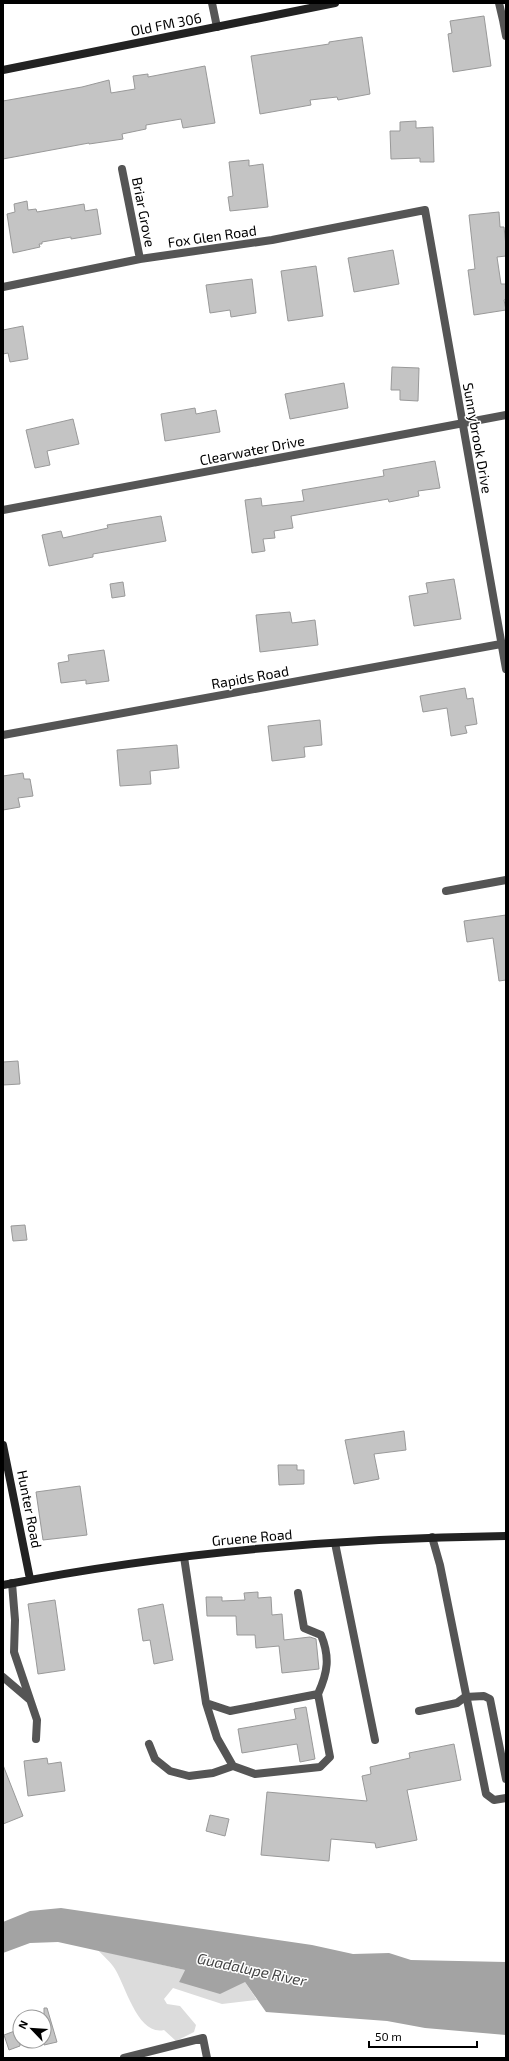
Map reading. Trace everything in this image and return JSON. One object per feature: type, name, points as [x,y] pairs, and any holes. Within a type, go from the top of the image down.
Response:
[{"type":"street","points":[[212,3],[217,27]]},
{"type":"street","name":"Old FM 306","points":[[3,70],[335,3]]},
{"type":"street","points":[[498,3],[504,20],[506,36]]},
{"type":"street","name":"Briar Grove","points":[[122,169],[140,260]]},
{"type":"street","name":"Fox Glen Road","points":[[3,288],[140,260],[272,240],[426,210]]},
{"type":"street","name":"Sunnybrook Drive","points":[[426,210],[462,424],[506,669]]},
{"type":"street","name":"Clearwater Drive","points":[[3,510],[506,415]]},
{"type":"street","name":"Rapids Road","points":[[3,735],[501,644]]},
{"type":"street","points":[[446,891],[506,880]]},
{"type":"street","name":"Hunter Road","points":[[3,1445],[30,1579]]},
{"type":"street","name":"Gruene Road","points":[[3,1585],[30,1579],[184,1557],[335,1543],[432,1537],[506,1536]]},
{"type":"street","points":[[432,1537],[440,1565],[465,1698],[486,1794],[494,1800],[506,1798]]},
{"type":"street","points":[[335,1543],[375,1740]]},
{"type":"street","points":[[184,1557],[206,1703],[217,1738],[233,1766]]},
{"type":"street","points":[[12,1583],[15,1620],[14,1652],[37,1720],[36,1739]]},
{"type":"street","points":[[149,1744],[155,1759],[170,1771],[190,1776],[214,1773],[233,1766],[255,1774],[320,1767],[330,1757],[318,1694],[323,1682],[327,1650],[321,1634],[304,1628],[298,1593]]},
{"type":"street","points":[[3,1677],[30,1700]]},
{"type":"street","points":[[206,1703],[230,1711],[318,1694]]},
{"type":"street","points":[[419,1711],[457,1703],[465,1698],[484,1696],[490,1699],[506,1779]]},
{"type":"street","points":[[124,2058],[203,2038],[207,2058]]},
{"type":"shaded area","points":[[98,1950],[185,1970],[179,1982],[245,1982],[257,2000],[222,2004],[173,1988],[164,1999],[167,2004],[180,2006],[196,2025],[194,2032],[176,2041],[164,2030],[155,2030],[147,2026],[140,2018],[128,1998],[115,1969]]},
{"type":"water","name":"Guadalupe River","points":[[61,1908],[312,1945],[353,1954],[389,1953],[411,1960],[506,1962],[506,2035],[425,2028],[387,2021],[266,2012],[245,1982],[220,1994],[179,1982],[185,1970],[58,1942],[30,1943],[3,1953],[3,1922],[30,1911]]},
{"type":"building","points":[[484,16],[491,66],[453,72],[448,34],[452,33],[450,21]]},
{"type":"building","points":[[362,37],[370,94],[338,100],[337,97],[310,100],[311,105],[260,114],[251,56],[329,44],[329,42]]},
{"type":"building","points":[[205,66],[215,123],[183,128],[181,119],[146,125],[146,129],[122,134],[123,139],[89,143],[3,159],[3,101],[82,87],[109,80],[111,93],[135,89],[133,76],[148,74],[148,77]]},
{"type":"building","points":[[416,121],[416,128],[433,127],[434,162],[420,162],[420,158],[391,159],[390,131],[400,131],[400,122]]},
{"type":"building","points":[[249,160],[249,166],[263,164],[268,207],[230,211],[228,197],[233,196],[229,162]]},
{"type":"building","points":[[27,201],[28,210],[36,209],[37,212],[84,204],[85,211],[97,209],[101,234],[42,242],[42,244],[39,244],[40,247],[13,253],[7,214],[15,212],[14,204]]},
{"type":"building","points":[[499,212],[500,227],[504,227],[506,256],[497,257],[501,284],[506,284],[506,299],[504,300],[506,310],[474,315],[468,270],[475,269],[469,215]]},
{"type":"building","points":[[393,250],[399,284],[354,292],[348,258]]},
{"type":"building","points":[[316,266],[323,316],[288,321],[281,271]]},
{"type":"building","points":[[252,279],[256,313],[231,317],[230,310],[210,313],[206,285]]},
{"type":"building","points":[[23,326],[28,359],[10,362],[8,353],[3,354],[3,330]]},
{"type":"building","points":[[392,367],[419,368],[418,401],[400,400],[400,390],[391,390]]},
{"type":"building","points":[[344,383],[348,408],[290,419],[285,394]]},
{"type":"building","points":[[195,408],[196,414],[216,410],[220,432],[165,441],[161,414]]},
{"type":"building","points":[[73,419],[79,444],[47,451],[50,465],[35,468],[26,430]]},
{"type":"building","points":[[435,461],[440,488],[418,491],[419,496],[389,502],[388,499],[291,516],[293,528],[274,531],[275,538],[263,539],[265,551],[252,553],[245,500],[261,498],[262,506],[304,501],[302,490],[384,476],[383,470]]},
{"type":"building","points":[[161,516],[166,541],[93,554],[93,557],[49,566],[42,535],[61,531],[63,538],[108,528],[107,525]]},
{"type":"building","points":[[454,579],[461,619],[414,626],[409,596],[428,593],[426,583]]},
{"type":"building","points":[[123,582],[125,596],[112,598],[110,584]]},
{"type":"building","points":[[290,612],[292,623],[315,620],[318,645],[260,652],[256,615]]},
{"type":"building","points":[[104,650],[109,681],[86,684],[86,680],[61,683],[58,663],[69,661],[68,655]]},
{"type":"building","points":[[465,688],[467,699],[473,698],[477,724],[465,726],[467,733],[451,736],[447,708],[423,712],[420,696]]},
{"type":"building","points":[[320,720],[322,745],[304,747],[305,757],[272,761],[268,726]]},
{"type":"building","points":[[177,745],[179,768],[150,771],[151,784],[120,786],[117,750]]},
{"type":"building","points":[[23,773],[24,779],[30,779],[33,796],[18,798],[20,807],[3,810],[3,776]]},
{"type":"building","points":[[506,915],[506,980],[499,981],[493,938],[467,942],[464,921]]},
{"type":"building","points":[[18,1061],[20,1084],[3,1085],[3,1062]]},
{"type":"building","points":[[25,1225],[27,1240],[13,1241],[11,1226]]},
{"type":"building","points":[[404,1431],[406,1450],[374,1454],[379,1479],[354,1484],[345,1440]]},
{"type":"building","points":[[278,1465],[297,1465],[297,1470],[304,1470],[304,1484],[279,1485]]},
{"type":"building","points":[[80,1486],[87,1535],[43,1540],[36,1492]]},
{"type":"building","points":[[258,1592],[258,1598],[271,1597],[272,1615],[282,1614],[284,1640],[310,1637],[316,1639],[319,1669],[282,1673],[279,1646],[256,1648],[255,1635],[237,1635],[236,1616],[207,1616],[206,1597],[222,1597],[222,1601],[245,1600],[244,1593]]},
{"type":"building","points":[[55,1600],[65,1670],[38,1674],[28,1604]]},
{"type":"building","points":[[163,1604],[173,1660],[154,1664],[150,1640],[143,1641],[138,1609]]},
{"type":"building","points":[[306,1707],[315,1759],[300,1762],[297,1744],[242,1753],[238,1729],[296,1719],[294,1709]]},
{"type":"building","points":[[454,1744],[461,1780],[407,1790],[417,1840],[376,1848],[375,1843],[331,1839],[329,1861],[261,1855],[267,1792],[367,1801],[362,1776],[371,1774],[370,1767],[410,1758],[409,1753]]},
{"type":"building","points":[[47,1758],[48,1764],[61,1762],[65,1791],[28,1796],[24,1761]]},
{"type":"building","points":[[3,1765],[23,1816],[3,1824]]},
{"type":"building","points":[[210,1815],[229,1819],[225,1836],[206,1831]]},
{"type":"building","points":[[52,2025],[57,2042],[52,2043]]},
{"type":"building","points":[[12,2032],[12,2049],[9,2050],[4,2035]]}]
